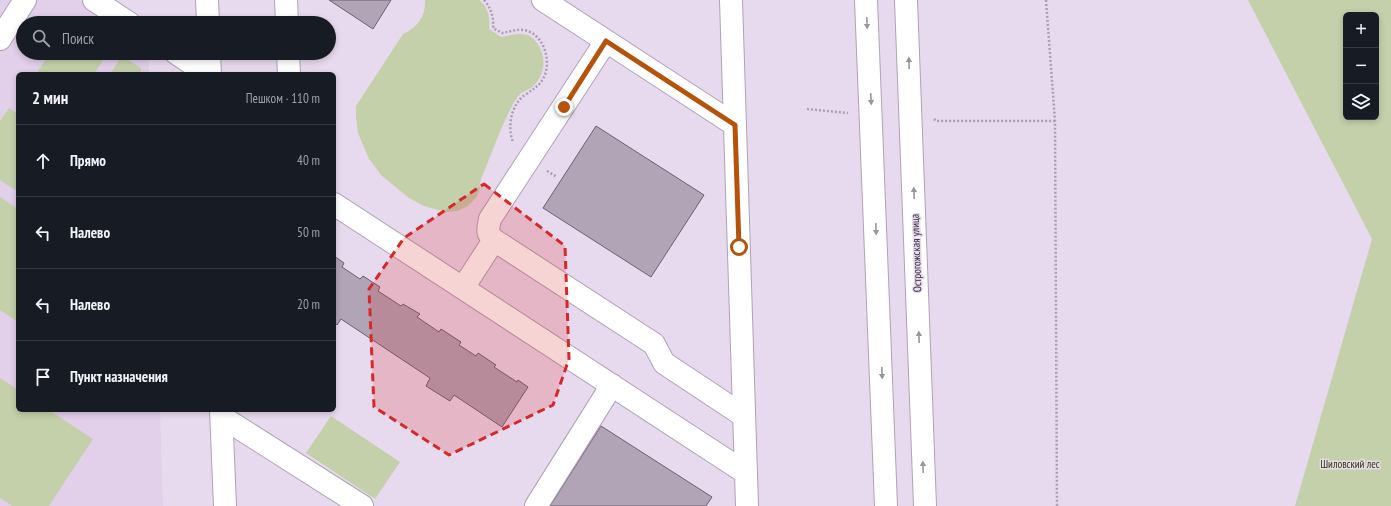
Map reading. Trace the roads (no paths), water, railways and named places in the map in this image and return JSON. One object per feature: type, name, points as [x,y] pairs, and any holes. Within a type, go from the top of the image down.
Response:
[{"type":"street","points":[[0,39],[25,0]]},
{"type":"street","points":[[94,0],[118,16]]},
{"type":"street","points":[[207,0],[208,16]]},
{"type":"street","points":[[286,0],[287,16]]},
{"type":"street","points":[[543,0],[735,125]]},
{"type":"street","points":[[731,0],[747,506]]},
{"type":"street","points":[[866,0],[886,506]]},
{"type":"street","name":"Острогожская улица","points":[[906,0],[925,506]]},
{"type":"street","points":[[606,41],[490,219],[488,228],[489,236],[654,344],[664,363],[744,416]]},
{"type":"street","points":[[187,60],[205,72]]},
{"type":"street","points":[[208,72],[209,60]]},
{"type":"street","points":[[288,60],[289,72]]},
{"type":"street","points":[[336,205],[746,473]]},
{"type":"street","points":[[463,288],[494,240]]},
{"type":"street","points":[[536,506],[612,385]]},
{"type":"street","points":[[221,413],[225,506]]},
{"type":"street","points":[[221,413],[362,506]]},
{"type":"park label","name":"Шиловский лес","points":[[1350,464]]}]
